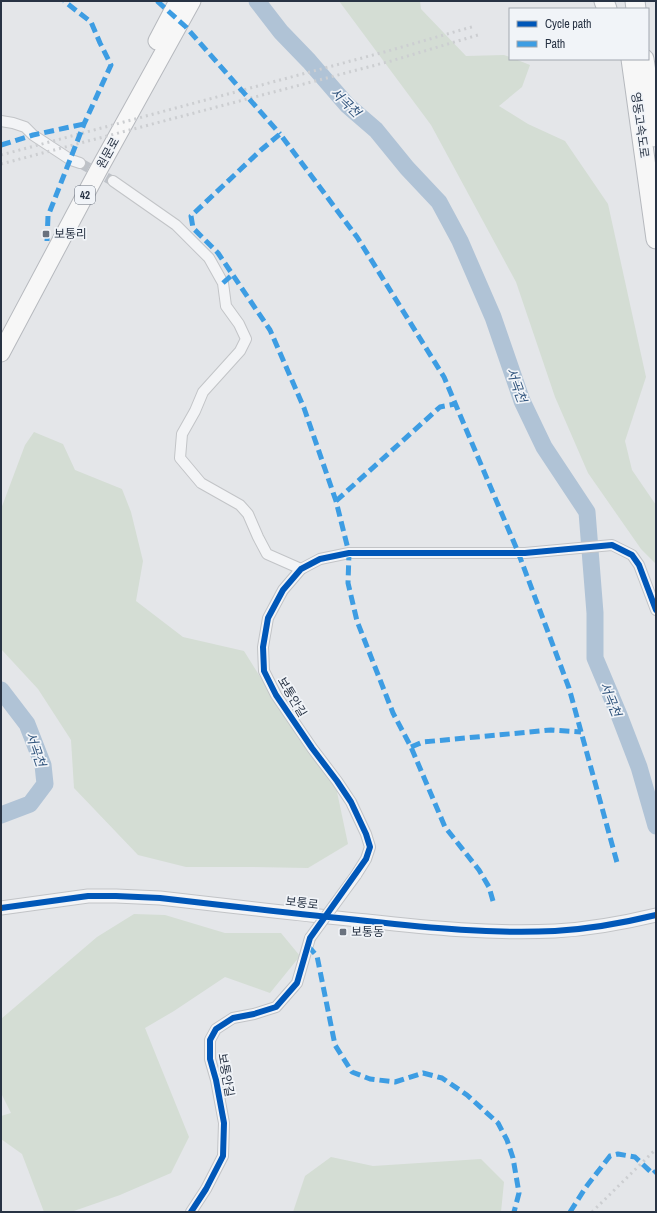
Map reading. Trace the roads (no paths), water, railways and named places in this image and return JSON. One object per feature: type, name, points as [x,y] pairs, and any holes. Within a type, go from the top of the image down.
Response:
[{"type":"highway","name":"42","points":[[166,38],[178,1]]},
{"type":"highway","name":"42","points":[[166,38],[192,1]]},
{"type":"highway","name":"원문로","points":[[1,329],[47,241],[166,38]]},
{"type":"highway","name":"원문로","points":[[1,353],[99,169],[166,38]]},
{"type":"highway","points":[[623,60],[637,103]]},
{"type":"highway","name":"영동고속도로","points":[[631,60],[656,239]]},
{"type":"highway","name":"영동고속도로","points":[[644,60],[656,137]]},
{"type":"street","points":[[1,120],[25,127],[33,135],[70,160],[80,163]]},
{"type":"street","points":[[113,181],[176,225],[208,258],[223,283],[226,306],[239,324],[246,339],[240,351],[203,392],[182,434],[180,458],[201,483],[240,505],[248,514],[267,554],[301,569]]},
{"type":"street","name":"보통안길","points":[[190,1212],[206,1189],[223,1156],[224,1123],[216,1080],[210,1059],[210,1040],[216,1029],[233,1018],[254,1014],[276,1007],[297,983],[310,938],[356,875],[366,859],[370,847],[366,834],[351,802],[276,695],[264,671],[263,647],[268,618],[283,590],[301,569],[320,559],[349,553],[525,553],[612,546],[632,555],[639,565],[656,610]]},
{"type":"street","name":"보통로","points":[[1,908],[74,898],[116,896],[160,898],[313,916],[483,932],[555,931],[594,927],[656,915]]},
{"type":"waterway","name":"서곡천","points":[[257,1],[281,32],[309,61],[347,105],[376,130],[407,168],[439,202],[460,241],[493,317],[522,401],[544,447],[587,512],[595,613],[595,658],[639,767],[656,826]]},
{"type":"waterway","name":"서곡천","points":[[1,690],[27,724],[43,765],[45,784],[30,804],[1,815]]},
{"type":"tunnel","points":[[80,163],[113,181]]},
{"type":"railway","points":[[1,155],[388,51],[475,26]]},
{"type":"railway","points":[[1,164],[391,61],[478,35]]},
{"type":"railway","points":[[592,1212],[656,1149]]},
{"type":"place","name":"보통리","points":[[46,234]]},
{"type":"place","name":"보통동","points":[[343,932]]}]
